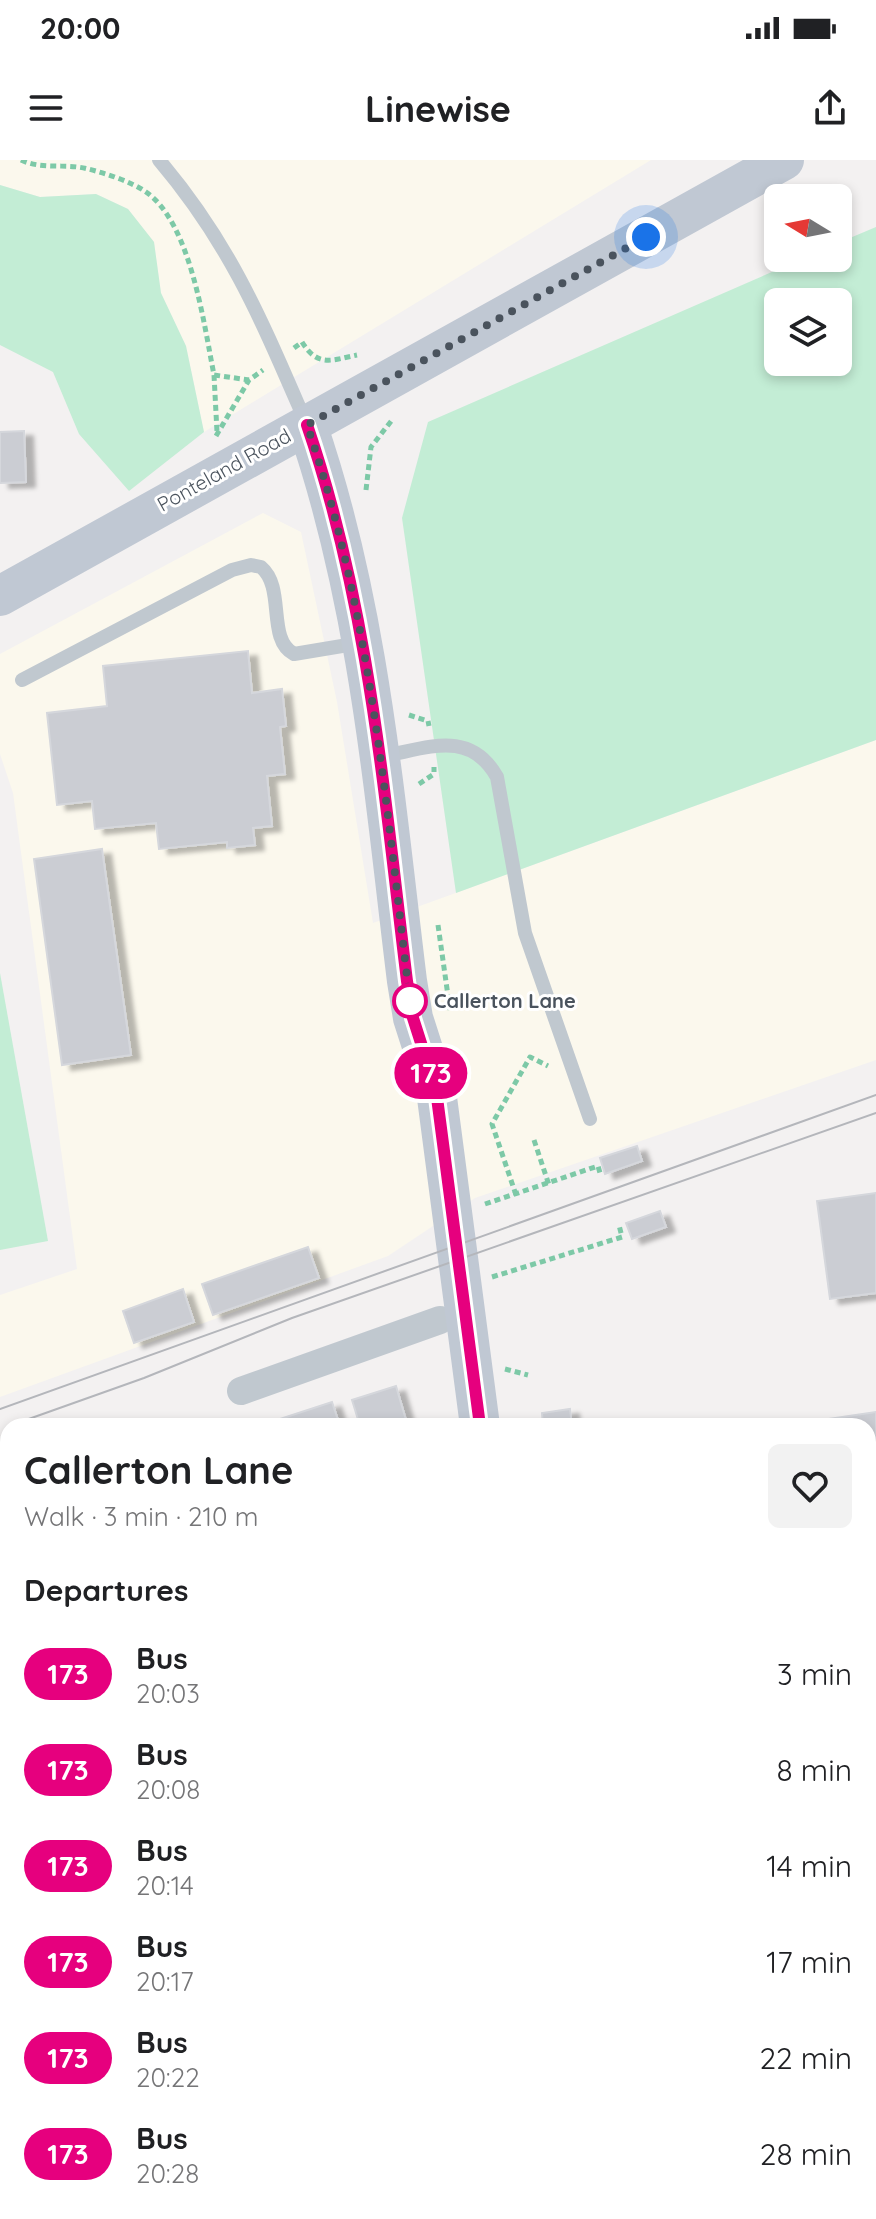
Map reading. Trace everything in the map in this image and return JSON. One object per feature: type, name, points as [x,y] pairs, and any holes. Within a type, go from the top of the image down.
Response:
[{"type":"street","name":"Ponteland Road","points":[[0,596],[784,160]]},
{"type":"street","points":[[307,425],[333,503],[365,642],[413,1018],[412,1099],[453,1418]]},
{"type":"street","points":[[413,1018],[436,1090],[479,1418]]},
{"type":"street","points":[[241,1391],[440,1320]]},
{"type":"lane","points":[[159,160],[193,200],[240,273],[307,425]]},
{"type":"lane","points":[[22,680],[232,570],[251,565],[261,567],[271,581],[282,641],[288,651],[294,654],[365,642]]},
{"type":"lane","points":[[380,756],[462,745],[482,756],[491,766],[497,777],[525,933],[590,1119]]},
{"type":"path","points":[[21,160],[31,164],[87,169],[146,192],[170,219],[195,287],[214,375],[217,433],[249,380],[214,375]]},
{"type":"path","points":[[302,342],[320,361],[348,357]]},
{"type":"path","points":[[366,494],[367,462],[371,447],[383,429]]},
{"type":"path","points":[[516,1195],[492,1124],[530,1057],[556,1069],[572,1064]]},
{"type":"path","points":[[534,1140],[549,1185]]},
{"type":"path","points":[[476,1207],[549,1185],[598,1166],[600,1173]]},
{"type":"path","points":[[487,1279],[622,1237],[619,1225]]},
{"type":"shaded area","points":[[0,160],[651,160],[204,432],[186,346],[161,293],[154,242],[128,209],[96,194],[40,197],[0,185]]},
{"type":"shaded area","points":[[263,513],[301,532],[337,702],[373,923],[876,740],[876,1060],[475,1198],[388,1256],[0,1397],[0,1295],[77,1269],[13,793],[0,754],[0,654]]},
{"type":"green space","points":[[0,185],[40,197],[96,194],[128,209],[154,242],[161,293],[186,346],[204,432],[129,491],[79,434],[53,372],[0,345]]},
{"type":"green space","points":[[876,227],[876,740],[456,893],[402,518],[428,422],[772,272],[852,272],[852,237]]},
{"type":"green space","points":[[0,973],[48,1241],[0,1250]]},
{"type":"building","points":[[24,431],[26,482],[0,483],[0,432]]},
{"type":"building","points":[[248,651],[252,693],[282,689],[286,726],[280,727],[285,774],[267,776],[272,826],[253,828],[255,845],[227,848],[227,842],[159,849],[156,823],[95,829],[92,801],[57,805],[47,713],[107,706],[103,666]]},
{"type":"building","points":[[102,849],[131,1055],[62,1065],[34,859]]},
{"type":"building","points":[[637,1146],[642,1161],[605,1174],[600,1158]]},
{"type":"building","points":[[876,1193],[876,1293],[830,1299],[817,1201]]},
{"type":"building","points":[[660,1211],[666,1227],[632,1239],[626,1223]]},
{"type":"building","points":[[308,1247],[319,1278],[213,1315],[202,1284]]},
{"type":"building","points":[[183,1289],[194,1322],[134,1343],[123,1311]]},
{"type":"building","points":[[396,1386],[405,1418],[358,1418],[352,1400]]},
{"type":"building","points":[[332,1402],[337,1418],[283,1418]]},
{"type":"building","points":[[570,1409],[571,1418],[542,1418],[542,1413]]},
{"type":"building","points":[[876,1412],[876,1418],[835,1418]]},
{"type":"tram line","points":[[0,1409],[876,1095]]},
{"type":"tram line","points":[[32,1418],[144,1378],[292,1318],[876,1113]]},
{"type":"bus line","name":"173","points":[[307,425],[333,503],[365,642],[407,981],[413,1018],[436,1090],[479,1418]]},
{"type":"place","name":"Callerton Lane","points":[[410,1001]]},
{"type":"route","points":[[410,1001],[365,642],[333,503],[307,425],[646,237]]}]
